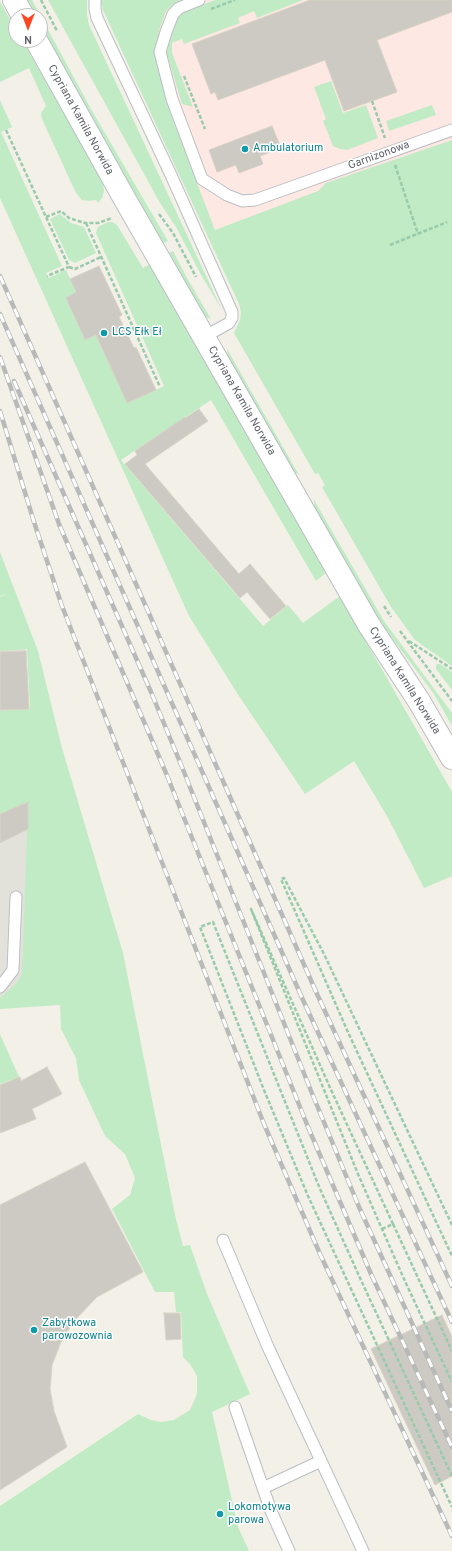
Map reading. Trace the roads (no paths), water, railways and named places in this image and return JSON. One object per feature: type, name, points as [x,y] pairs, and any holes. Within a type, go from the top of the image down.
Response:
[{"type":"street","name":"Cypriana Kamila Norwida","points":[[40,48],[156,254],[369,625],[419,701],[452,758]]},
{"type":"lane","points":[[95,0],[97,18],[232,312],[232,318],[229,323],[204,337]]},
{"type":"lane","name":"Garnizonowa","points":[[199,0],[180,8],[173,14],[160,52],[172,99],[202,179],[227,195],[242,201],[254,200],[452,130]]},
{"type":"lane","points":[[0,987],[14,970],[16,897]]},
{"type":"lane","points":[[223,1240],[268,1347],[363,1551]]},
{"type":"lane","points":[[235,1407],[271,1511],[289,1551]]},
{"type":"lane","points":[[263,1488],[321,1461]]},
{"type":"railway","points":[[0,276],[317,994],[452,1286]]},
{"type":"railway","points":[[0,314],[303,1000],[452,1322]]},
{"type":"railway","points":[[0,357],[59,524],[166,773],[308,1127],[371,1274],[452,1447]]},
{"type":"railway","points":[[14,381],[151,692],[359,1207],[452,1411]]},
{"type":"railway","points":[[0,411],[34,522],[62,606],[264,1124],[320,1254],[452,1536]]},
{"type":"place","name":"Ambulatorium","points":[[245,149]]},
{"type":"place","name":"LCS Ełk Eł","points":[[104,333]]},
{"type":"place","name":"Zabytkowa parowozownia","points":[[34,1330]]},
{"type":"place","name":"Lokomotywa parowa","points":[[220,1514]]}]
